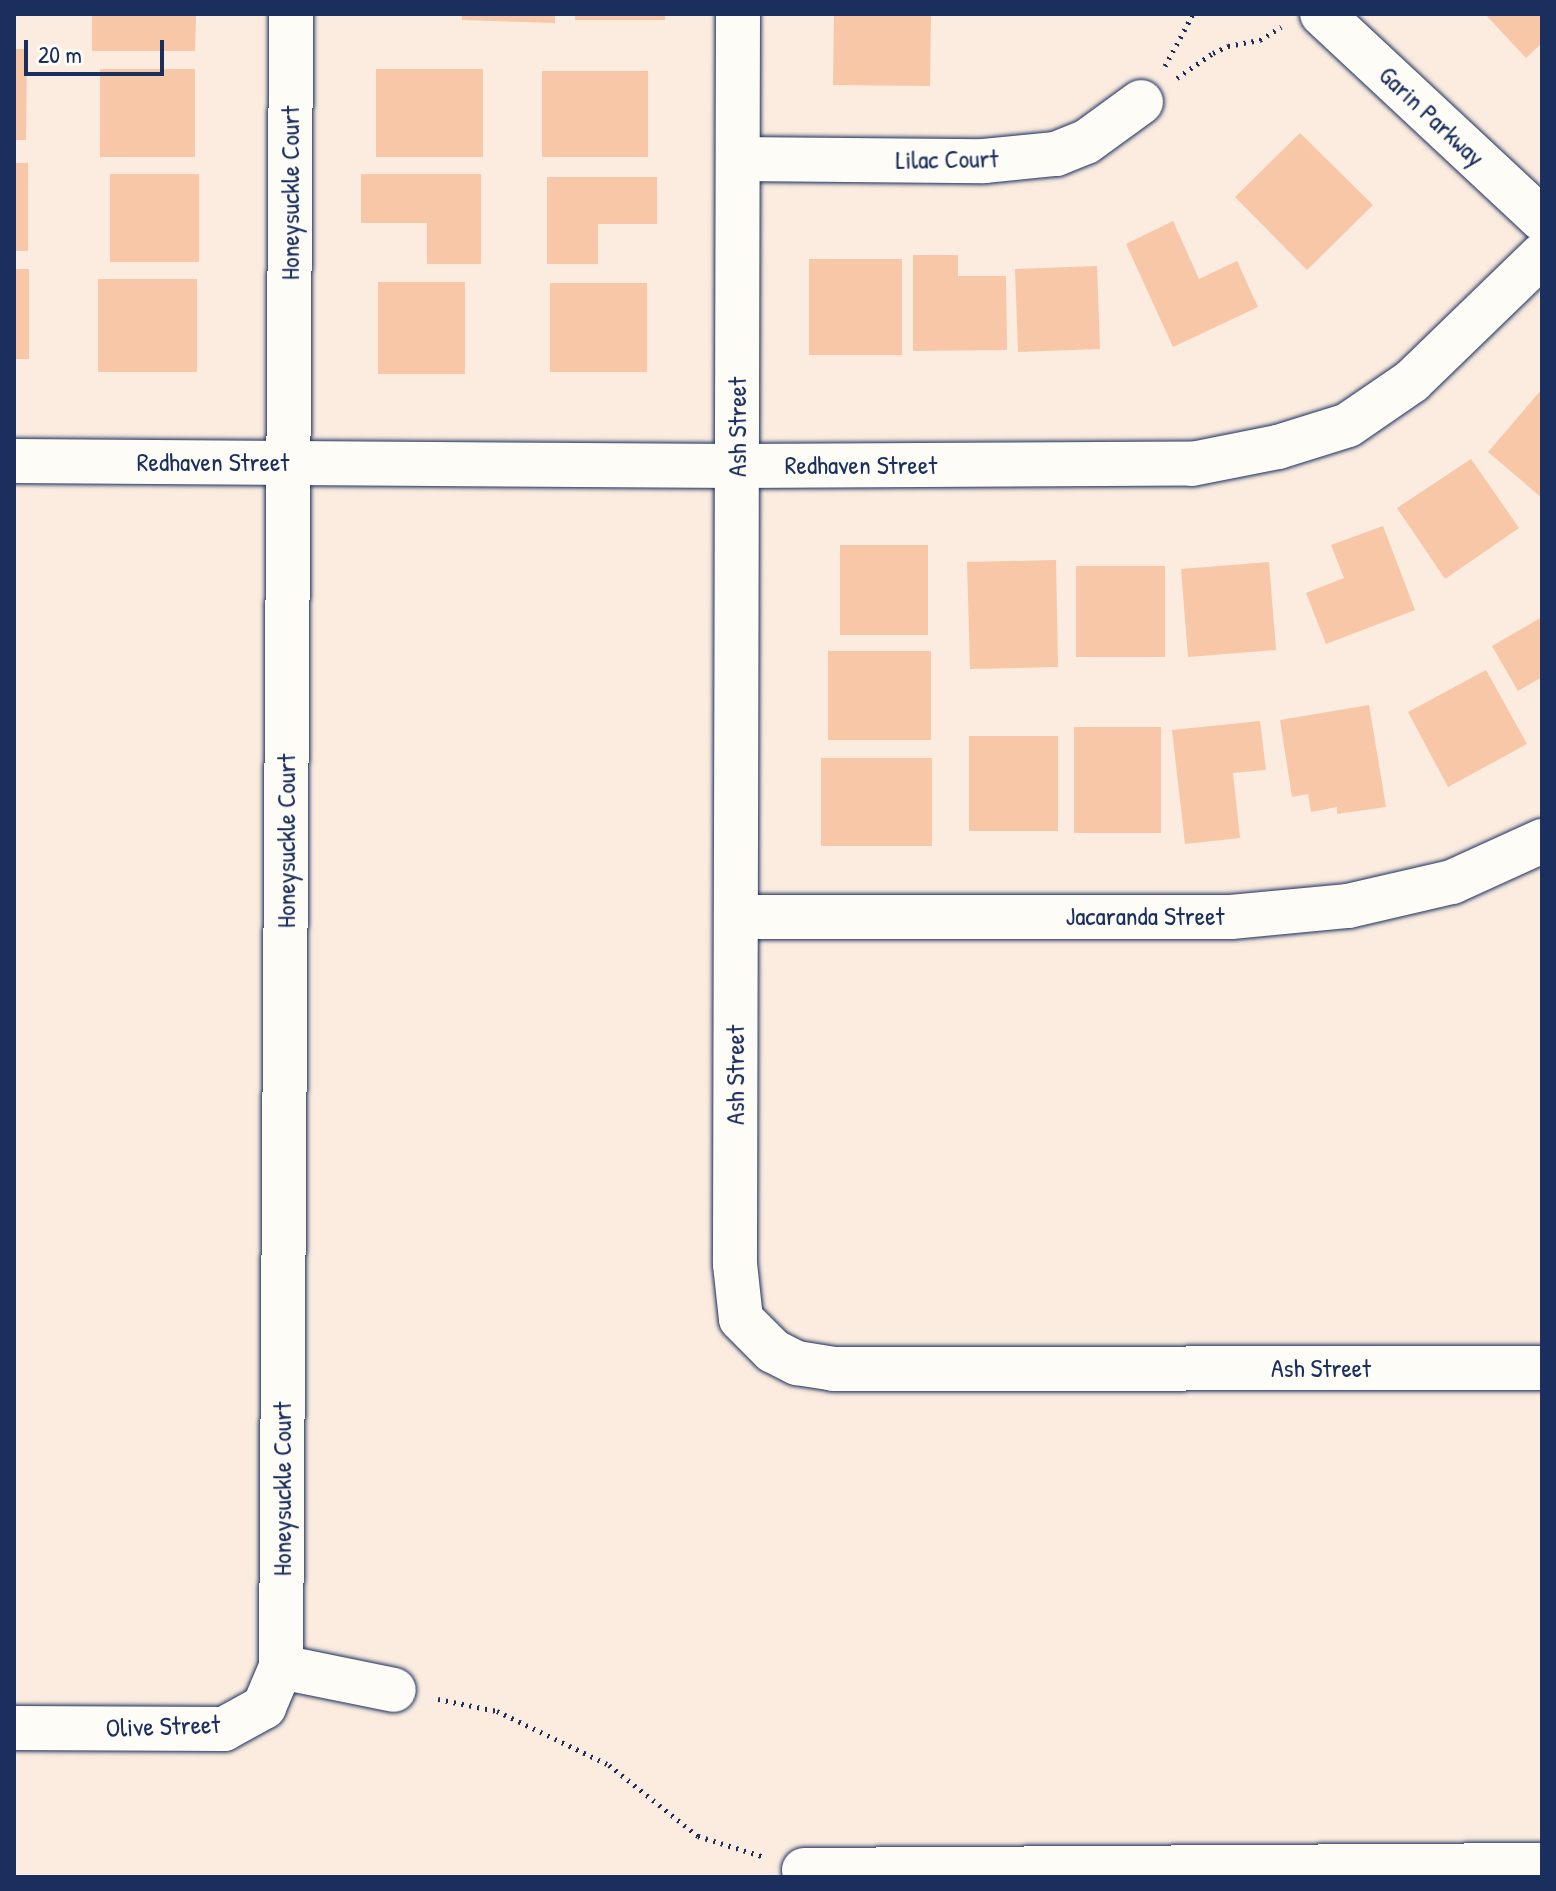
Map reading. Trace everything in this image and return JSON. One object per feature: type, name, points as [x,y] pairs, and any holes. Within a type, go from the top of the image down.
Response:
[{"type":"street","name":"Honeysuckle Court","points":[[281,1667],[291,14]]},
{"type":"street","name":"Ash Street","points":[[738,14],[736,917],[737,1295],[741,1319],[773,1351],[797,1363],[833,1369],[1542,1368]]},
{"type":"street","name":"Garin Parkway","points":[[1307,17],[1542,219]]},
{"type":"street","name":"Lilac Court","points":[[738,159],[984,161],[1056,154],[1086,142],[1143,101]]},
{"type":"street","name":"Redhaven Street","points":[[14,461],[737,466],[1192,464],[1278,447],[1348,425],[1412,381],[1542,255]]},
{"type":"street","name":"Jacaranda Street","points":[[736,917],[1231,917],[1333,908],[1452,882],[1542,841]]},
{"type":"street","points":[[281,1667],[394,1690]]},
{"type":"street","name":"Olive Street","points":[[14,1728],[224,1729],[264,1707],[281,1667]]},
{"type":"street","points":[[804,1870],[1476,1871],[1542,1865]]},
{"type":"path","points":[[1143,101],[1193,14]]},
{"type":"path","points":[[1143,101],[1213,53],[1260,40],[1307,17]]},
{"type":"path","points":[[394,1690],[497,1711],[609,1765],[698,1836],[804,1870]]},
{"type":"building","points":[[92,14],[196,14],[195,51],[92,51]]},
{"type":"building","points":[[462,14],[555,14],[555,23],[462,20]]},
{"type":"building","points":[[575,14],[665,14],[665,20],[575,20]]},
{"type":"building","points":[[834,14],[931,14],[930,86],[833,85]]},
{"type":"building","points":[[1485,14],[1542,14],[1542,43],[1526,58]]},
{"type":"building","points":[[14,49],[27,49],[26,140],[14,140]]},
{"type":"building","points":[[100,69],[195,69],[195,157],[100,157]]},
{"type":"building","points":[[376,69],[483,69],[483,157],[376,157]]},
{"type":"building","points":[[542,71],[648,71],[648,157],[542,157]]},
{"type":"building","points":[[1300,133],[1373,205],[1307,270],[1235,197]]},
{"type":"building","points":[[14,163],[28,163],[28,251],[14,251]]},
{"type":"building","points":[[110,174],[199,174],[199,262],[110,262]]},
{"type":"building","points":[[361,174],[481,174],[481,264],[427,264],[427,223],[361,223]]},
{"type":"building","points":[[547,177],[657,177],[657,224],[598,224],[598,264],[547,264]]},
{"type":"building","points":[[1173,221],[1199,279],[1237,261],[1258,307],[1173,347],[1126,244]]},
{"type":"building","points":[[913,255],[958,255],[958,276],[1006,276],[1007,350],[913,351]]},
{"type":"building","points":[[809,259],[902,259],[902,355],[809,355]]},
{"type":"building","points":[[1097,266],[1100,349],[1018,352],[1015,269]]},
{"type":"building","points":[[14,269],[29,269],[29,359],[14,359]]},
{"type":"building","points":[[98,279],[197,279],[197,372],[98,372]]},
{"type":"building","points":[[378,282],[465,282],[465,374],[378,374]]},
{"type":"building","points":[[550,283],[647,283],[647,372],[550,372]]},
{"type":"building","points":[[1542,389],[1542,498],[1488,452]]},
{"type":"building","points":[[1471,459],[1519,528],[1445,579],[1397,508]]},
{"type":"building","points":[[1383,526],[1415,610],[1326,644],[1306,593],[1344,578],[1331,545]]},
{"type":"building","points":[[840,545],[928,545],[928,635],[840,635]]},
{"type":"building","points":[[1056,560],[1058,667],[970,669],[967,562]]},
{"type":"building","points":[[1269,562],[1276,650],[1188,657],[1181,569]]},
{"type":"building","points":[[1076,566],[1165,566],[1165,657],[1076,657]]},
{"type":"building","points":[[1542,617],[1542,677],[1518,691],[1492,646]]},
{"type":"building","points":[[828,651],[931,651],[931,740],[828,740]]},
{"type":"building","points":[[1486,670],[1527,744],[1448,787],[1408,712]]},
{"type":"building","points":[[1369,705],[1386,807],[1337,814],[1337,807],[1311,812],[1308,794],[1292,797],[1280,720]]},
{"type":"building","points":[[1260,721],[1266,770],[1233,773],[1240,838],[1185,844],[1172,730]]},
{"type":"building","points":[[1074,727],[1161,727],[1161,833],[1074,833]]},
{"type":"building","points":[[969,736],[1058,736],[1058,831],[969,831]]},
{"type":"building","points":[[821,758],[932,758],[932,846],[821,846]]}]
